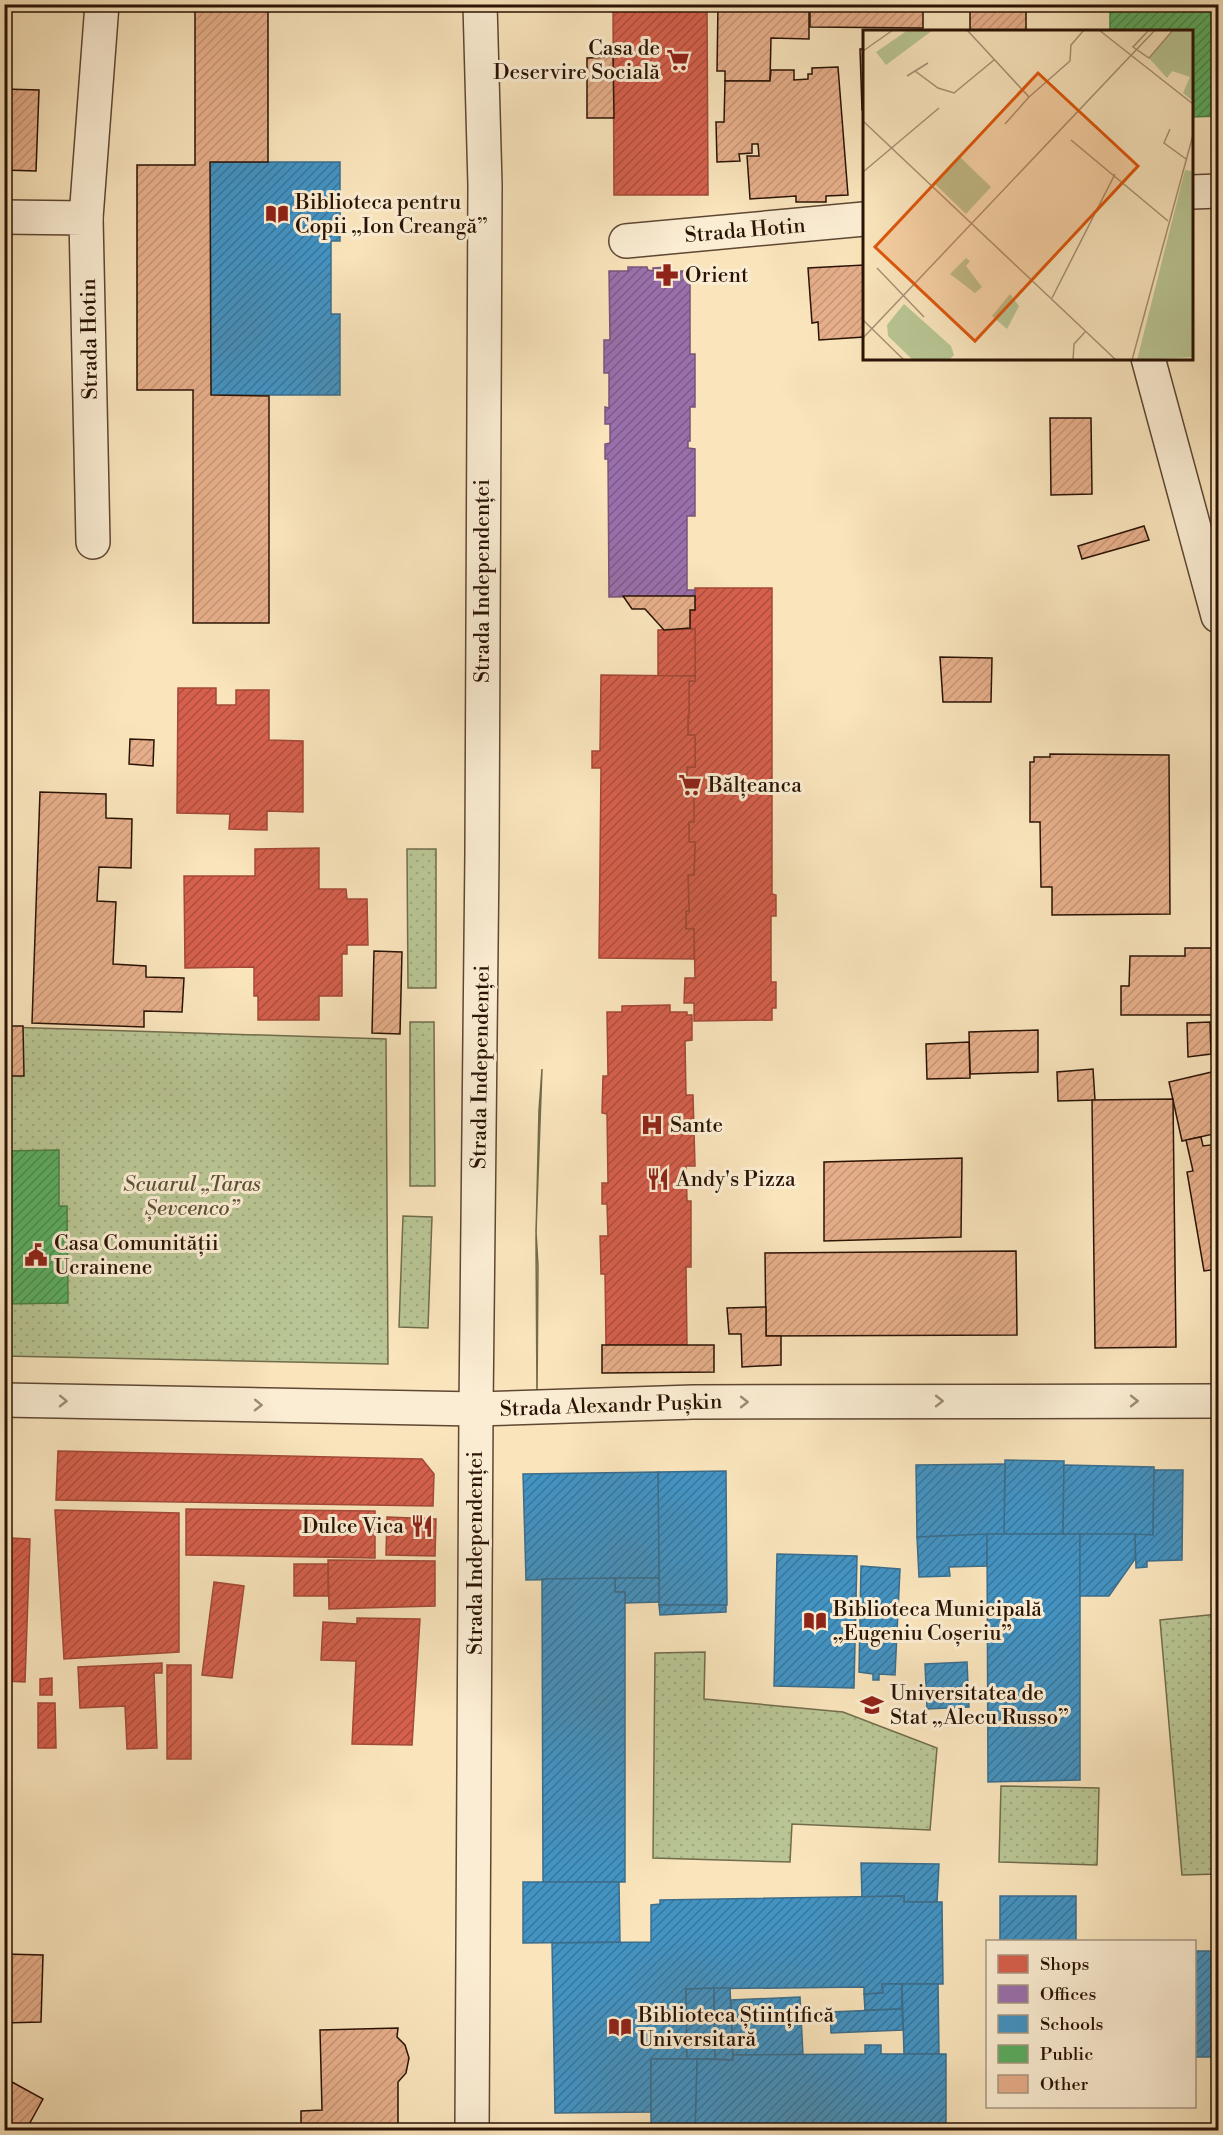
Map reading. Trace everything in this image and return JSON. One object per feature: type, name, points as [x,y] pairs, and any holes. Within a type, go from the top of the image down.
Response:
[{"type":"street","name":"Strada Hotin","points":[[93,542],[86,218],[102,4]]},
{"type":"street","name":"Strada Independenței","points":[[472,2130],[485,196],[480,4]]},
{"type":"street","points":[[1193,192],[1218,191]]},
{"type":"street","points":[[4,217],[86,218]]},
{"type":"street","name":"Strada Hotin","points":[[627,241],[863,219]]},
{"type":"street","points":[[1149,360],[1218,616]]},
{"type":"street","name":"Strada Alexandr Pușkin","points":[[4,1400],[476,1409],[693,1402],[1218,1401]]},
{"type":"green space","points":[[407,849],[436,849],[436,988],[408,988]]},
{"type":"green space","points":[[410,1022],[434,1022],[435,1186],[410,1186]]},
{"type":"green space","name":"Scuarul „Taras Șevcenco”","points":[[5,1027],[386,1039],[388,1364],[5,1356]]},
{"type":"green space","points":[[542,1069],[536,1220],[539,1110]]},
{"type":"green space","points":[[403,1216],[432,1217],[428,1328],[399,1327]]},
{"type":"green space","points":[[536,1233],[538,1266],[537,1400],[536,1237]]},
{"type":"green space","points":[[1218,1614],[1218,1874],[1182,1875],[1160,1620]]},
{"type":"green space","points":[[705,1652],[704,1699],[843,1712],[937,1748],[930,1830],[792,1824],[790,1862],[653,1858],[655,1653]]},
{"type":"green space","points":[[1001,1786],[1099,1788],[1097,1865],[999,1862]]},
{"type":"building: Shops","points":[[613,4],[707,4],[708,195],[614,195]]},
{"type":"building: Shops","points":[[695,588],[772,588],[772,894],[776,895],[776,916],[771,916],[771,982],[776,982],[776,1008],[772,1008],[772,1020],[694,1021],[694,1003],[684,1003],[685,978],[695,978],[694,929],[686,929],[686,911],[689,911],[688,875],[694,875],[695,842],[689,842],[689,822],[694,822],[694,789],[687,789],[687,767],[695,767],[695,735],[688,735],[688,716],[689,681],[695,681],[695,629],[690,628],[690,610],[695,610]]},
{"type":"building: Shops","points":[[695,629],[695,676],[658,676],[658,630]]},
{"type":"building: Shops","points":[[601,675],[695,676],[695,681],[689,681],[688,735],[695,735],[695,767],[687,767],[687,789],[694,789],[694,822],[689,822],[689,842],[695,842],[694,875],[688,875],[689,911],[686,911],[686,929],[694,929],[694,959],[599,958],[601,768],[592,768],[592,751],[600,751]]},
{"type":"building: Shops","points":[[178,688],[216,688],[216,705],[236,705],[236,690],[269,690],[269,740],[303,741],[303,812],[267,811],[267,830],[229,829],[230,814],[177,813]]},
{"type":"building: Shops","points":[[319,848],[319,889],[346,889],[347,899],[367,899],[368,945],[347,945],[347,954],[342,954],[342,996],[319,996],[319,1020],[258,1020],[258,996],[254,996],[254,967],[185,968],[184,876],[255,876],[255,849]]},
{"type":"building: Shops","points":[[670,1005],[670,1012],[687,1012],[687,1015],[692,1015],[692,1040],[685,1041],[686,1095],[693,1095],[695,1166],[686,1166],[687,1201],[691,1201],[691,1267],[686,1267],[687,1345],[606,1345],[605,1274],[601,1274],[600,1236],[608,1236],[607,1204],[602,1204],[602,1183],[608,1183],[607,1114],[602,1113],[603,1076],[608,1076],[607,1012],[622,1012],[622,1006]]},
{"type":"building: Shops","points":[[58,1451],[422,1459],[434,1474],[433,1506],[56,1500]]},
{"type":"building: Shops","points":[[186,1509],[375,1511],[375,1558],[186,1555]]},
{"type":"building: Shops","points":[[55,1510],[179,1513],[179,1652],[64,1659]]},
{"type":"building: Shops","points":[[387,1517],[436,1519],[435,1556],[386,1555]]},
{"type":"building: Shops","points":[[10,1538],[30,1539],[25,1682],[4,1681],[4,1604]]},
{"type":"building: Shops","points":[[328,1560],[435,1561],[435,1606],[329,1609]]},
{"type":"building: Shops","points":[[294,1564],[328,1564],[328,1596],[294,1596]]},
{"type":"building: Shops","points":[[214,1582],[244,1586],[232,1678],[202,1675]]},
{"type":"building: Shops","points":[[357,1618],[420,1619],[412,1745],[352,1744],[356,1661],[321,1660],[323,1622],[357,1624]]},
{"type":"building: Shops","points":[[162,1663],[162,1673],[154,1673],[157,1748],[127,1749],[125,1706],[80,1708],[78,1667]]},
{"type":"building: Shops","points":[[167,1665],[191,1665],[191,1759],[167,1759]]},
{"type":"building: Shops","points":[[52,1678],[52,1695],[40,1695],[40,1679]]},
{"type":"building: Shops","points":[[38,1703],[55,1703],[56,1748],[38,1748]]},
{"type":"building: Offices","points":[[628,267],[647,267],[648,270],[653,271],[653,268],[669,267],[668,271],[690,271],[690,354],[695,354],[695,407],[690,407],[688,448],[695,449],[695,516],[687,516],[687,590],[695,590],[695,596],[609,597],[608,459],[605,459],[605,444],[610,443],[610,424],[605,424],[605,407],[609,408],[609,373],[604,373],[604,340],[610,340],[609,271],[628,271]]},
{"type":"building: Schools","points":[[210,162],[340,162],[340,241],[331,241],[331,314],[340,314],[340,395],[211,395]]},
{"type":"building: Schools","points":[[4,311],[7,311],[8,345],[4,346]]},
{"type":"building: Schools","points":[[1005,1460],[1064,1461],[1063,1534],[1004,1534]]},
{"type":"building: Schools","points":[[1005,1464],[1004,1534],[917,1537],[916,1465]]},
{"type":"building: Schools","points":[[1064,1465],[1154,1467],[1153,1535],[1063,1534]]},
{"type":"building: Schools","points":[[1154,1470],[1183,1470],[1182,1560],[1147,1561],[1147,1567],[1136,1568],[1135,1534],[1153,1535]]},
{"type":"building: Schools","points":[[726,1471],[727,1605],[659,1605],[658,1472]]},
{"type":"building: Schools","points":[[658,1472],[659,1578],[526,1580],[523,1474]]},
{"type":"building: Schools","points":[[987,1534],[987,1566],[949,1567],[950,1576],[919,1577],[917,1537]]},
{"type":"building: Schools","points":[[987,1534],[1080,1534],[1080,1780],[988,1782]]},
{"type":"building: Schools","points":[[1080,1534],[1135,1534],[1135,1559],[1109,1596],[1080,1596]]},
{"type":"building: Schools","name":"Biblioteca Municipală „Eugeniu Coșeriu”","points":[[777,1554],[857,1556],[854,1688],[774,1686]]},
{"type":"building: Schools","points":[[861,1566],[900,1569],[895,1675],[879,1674],[879,1680],[873,1680],[873,1674],[859,1672]]},
{"type":"building: Schools","points":[[615,1578],[659,1578],[659,1602],[625,1603],[625,1592],[615,1592]]},
{"type":"building: Schools","points":[[615,1578],[615,1592],[625,1592],[625,1882],[543,1882],[542,1579]]},
{"type":"building: Schools","points":[[659,1605],[726,1605],[726,1612],[660,1615]]},
{"type":"building: Schools","points":[[967,1662],[969,1707],[927,1709],[925,1664]]},
{"type":"building: Schools","points":[[861,1863],[939,1864],[937,1902],[904,1902],[904,1896],[862,1897]]},
{"type":"building: Schools","points":[[523,1882],[619,1882],[620,1942],[523,1943]]},
{"type":"building: Schools","name":"Biblioteca Științifică Universitară","points":[[904,1896],[904,1902],[942,1902],[943,1984],[882,1984],[883,1993],[864,1994],[864,1987],[686,1989],[687,2059],[651,2059],[651,2112],[555,2113],[552,1943],[651,1942],[651,1905],[660,1904],[660,1900]]},
{"type":"building: Schools","points":[[1000,1896],[1076,1896],[1076,1940],[1000,1940]]},
{"type":"building: Schools","points":[[1196,1951],[1218,1951],[1218,2057],[1196,2057]]},
{"type":"building: Schools","points":[[882,1984],[902,1984],[902,2009],[865,2010],[864,1994],[883,1993]]},
{"type":"building: Schools","points":[[902,1984],[938,1984],[939,2054],[904,2054]]},
{"type":"building: Schools","points":[[714,1988],[715,2059],[687,2059],[686,1989]]},
{"type":"building: Schools","points":[[714,1988],[730,1988],[733,2060],[715,2059]]},
{"type":"building: Schools","points":[[800,1997],[803,2055],[733,2055],[731,2000]]},
{"type":"building: Schools","points":[[902,2009],[903,2030],[831,2033],[830,2012]]},
{"type":"building: Schools","points":[[865,2045],[881,2045],[881,2054],[946,2054],[946,2130],[695,2130],[697,2059],[733,2060],[733,2055],[865,2054]]},
{"type":"building: Schools","points":[[651,2059],[697,2059],[695,2130],[651,2130]]},
{"type":"building: Public","points":[[1110,4],[1218,4],[1218,116],[1193,117],[1193,30],[1110,30]]},
{"type":"building: Public","name":"Casa Comunității Ucrainene","points":[[59,1150],[59,1206],[67,1206],[68,1303],[4,1304],[4,1151]]},
{"type":"building: Other","points":[[195,4],[268,4],[268,162],[210,162],[211,395],[269,396],[269,623],[193,623],[193,390],[137,390],[137,165],[195,165]]},
{"type":"building: Other","points":[[718,4],[809,4],[809,39],[771,38],[770,81],[725,81],[725,71],[717,71]]},
{"type":"building: Other","points":[[810,4],[923,4],[923,28],[810,27]]},
{"type":"building: Other","points":[[960,4],[1026,4],[1026,30],[970,30],[970,11],[960,11]]},
{"type":"building: Other","points":[[860,49],[863,49],[862,110]]},
{"type":"building: Other","points":[[613,57],[614,118],[587,118],[587,58]]},
{"type":"building: Other","points":[[838,67],[848,195],[826,196],[826,202],[796,202],[796,196],[750,199],[747,156],[759,156],[758,144],[752,144],[752,153],[739,154],[740,161],[717,162],[716,122],[724,122],[725,81],[770,81],[771,70],[794,70],[794,80],[808,79],[808,74],[812,74],[812,68]]},
{"type":"building: Other","points":[[4,89],[39,90],[36,171],[4,170]]},
{"type":"building: Other","points":[[1218,237],[1218,297],[1214,238]]},
{"type":"building: Other","points":[[863,265],[863,337],[819,340],[818,322],[812,323],[808,268]]},
{"type":"building: Other","points":[[1050,418],[1091,418],[1092,494],[1051,495]]},
{"type":"building: Other","points":[[1144,526],[1149,540],[1082,559],[1078,546]]},
{"type":"building: Other","points":[[623,596],[695,596],[695,610],[690,610],[690,628],[664,630],[645,609],[632,609]]},
{"type":"building: Other","points":[[940,657],[992,658],[991,702],[943,702]]},
{"type":"building: Other","points":[[130,739],[154,740],[153,766],[129,764]]},
{"type":"building: Other","points":[[1050,754],[1169,755],[1170,914],[1052,915],[1052,887],[1041,887],[1040,822],[1030,822],[1030,762],[1034,762],[1034,757],[1050,757]]},
{"type":"building: Other","points":[[40,792],[106,794],[106,818],[132,819],[131,868],[99,867],[97,901],[116,902],[113,964],[146,966],[146,977],[184,978],[182,1012],[144,1011],[144,1027],[32,1023]]},
{"type":"building: Other","points":[[1185,948],[1218,948],[1217,1015],[1121,1015],[1121,986],[1129,986],[1130,956],[1185,956]]},
{"type":"building: Other","points":[[374,951],[402,952],[400,1034],[372,1033]]},
{"type":"building: Other","points":[[1210,1022],[1211,1054],[1188,1057],[1187,1023]]},
{"type":"building: Other","points":[[4,1026],[23,1026],[24,1076],[4,1076]]},
{"type":"building: Other","points":[[1038,1030],[1038,1072],[970,1074],[969,1032]]},
{"type":"building: Other","points":[[969,1042],[970,1078],[927,1079],[926,1044]]},
{"type":"building: Other","points":[[1093,1069],[1095,1100],[1058,1101],[1057,1072]]},
{"type":"building: Other","points":[[1216,1071],[1218,1133],[1182,1141],[1169,1082]]},
{"type":"building: Other","points":[[1173,1099],[1176,1347],[1095,1348],[1092,1100]]},
{"type":"building: Other","points":[[1201,1137],[1203,1146],[1218,1144],[1218,1269],[1204,1271],[1187,1172],[1193,1171],[1186,1140]]},
{"type":"building: Other","points":[[962,1158],[961,1237],[824,1241],[824,1162]]},
{"type":"building: Other","points":[[1016,1251],[1017,1335],[766,1336],[765,1253]]},
{"type":"building: Other","points":[[766,1307],[766,1336],[781,1336],[781,1365],[742,1367],[741,1334],[729,1334],[727,1308]]},
{"type":"building: Other","points":[[602,1345],[714,1345],[714,1372],[602,1373]]},
{"type":"building: Other","points":[[4,1954],[43,1955],[41,2022],[4,2023]]},
{"type":"building: Other","points":[[398,2028],[397,2037],[405,2045],[409,2058],[406,2073],[398,2082],[398,2130],[301,2130],[301,2111],[322,2110],[320,2030]]},
{"type":"building: Other","points":[[12,2082],[43,2099],[26,2130],[4,2130],[4,2085],[9,2089]]},
{"type":"place","name":"Casa de Deservire Socială","points":[[678,60]]},
{"type":"place","name":"Biblioteca pentru Copii „Ion Creangă”","points":[[277,214]]},
{"type":"place","name":"Orient","points":[[667,275]]},
{"type":"place","name":"Bălțeanca","points":[[690,785]]},
{"type":"place","name":"Sante","points":[[652,1125]]},
{"type":"place","name":"Andy's Pizza","points":[[658,1179]]},
{"type":"place","name":"Casa Comunității Ucrainene","points":[[36,1255]]},
{"type":"place","name":"Dulce Vica","points":[[422,1526]]},
{"type":"place","name":"Biblioteca Municipală „Eugeniu Coșeriu”","points":[[815,1621]]},
{"type":"place","name":"Universitatea de Stat „Alecu Russo”","points":[[872,1705]]},
{"type":"place","name":"Biblioteca Științifică Universitară","points":[[620,2027]]}]
